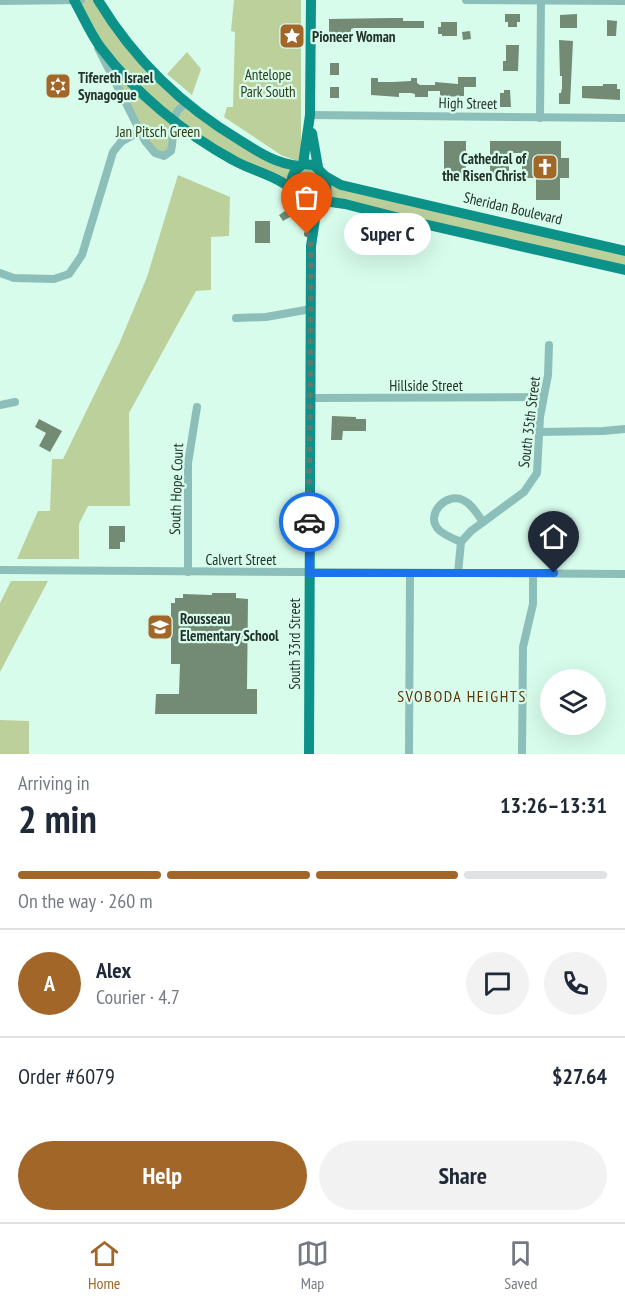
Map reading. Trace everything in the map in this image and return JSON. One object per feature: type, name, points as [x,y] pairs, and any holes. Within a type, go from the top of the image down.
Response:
[{"type":"main road","points":[[77,0],[89,30],[102,49],[174,122],[234,161],[286,184],[302,203],[308,206],[320,203],[345,204],[625,270]]},
{"type":"main road","points":[[98,0],[141,59],[190,107],[234,137],[279,163],[314,165],[322,172]]},
{"type":"main road","points":[[294,191],[293,180],[301,165],[310,115],[311,0]]},
{"type":"main road","points":[[310,115],[327,189],[320,203]]},
{"type":"main road","name":"Sheridan Boulevard","points":[[322,172],[341,185],[625,250]]},
{"type":"main road","name":"South 33rd Street","points":[[302,203],[311,246]]},
{"type":"main road","name":"South 33rd Street","points":[[309,754],[311,246],[320,203]]},
{"type":"main road","points":[[537,250],[541,230]]},
{"type":"street","points":[[0,2],[77,0]]},
{"type":"street","points":[[466,0],[625,1]]},
{"type":"street","points":[[540,118],[541,0]]},
{"type":"street","points":[[89,30],[140,131],[150,148],[159,155],[164,156],[171,151],[175,113],[178,108],[190,107]]},
{"type":"street","name":"High Street","points":[[310,115],[625,118]]},
{"type":"street","points":[[0,273],[25,279],[54,279],[69,274],[82,255],[112,152],[121,142],[140,131]]},
{"type":"street","points":[[236,318],[266,318],[311,309]]},
{"type":"street","name":"South 35th Street","points":[[460,542],[524,492],[535,479],[539,463],[539,432],[548,375],[549,345]]},
{"type":"street","name":"Hillside Street","points":[[310,398],[543,398]]},
{"type":"street","points":[[0,405],[15,402]]},
{"type":"street","name":"South Hope Court","points":[[188,572],[188,463],[197,407]]},
{"type":"street","points":[[539,432],[625,429]]},
{"type":"street","points":[[458,573],[460,542],[440,531],[436,524],[435,513],[442,503],[452,499],[464,500],[470,504],[483,522]]},
{"type":"street","name":"Calvert Street","points":[[0,570],[625,574]]},
{"type":"street","points":[[410,573],[410,754]]},
{"type":"street","points":[[522,754],[523,647],[533,604],[533,573]]},
{"type":"green space","name":"Jan Pitsch Green","points":[[74,0],[98,0],[162,81],[250,147],[303,164],[325,176],[625,251],[625,270],[298,198],[175,122],[171,151],[155,153]]},
{"type":"green space","name":"Antelope Park South","points":[[234,0],[301,0],[301,152],[297,161],[281,155],[224,117],[227,107],[233,107],[235,32],[231,31]]},
{"type":"green space","name":"Antelope Park South","points":[[187,52],[201,69],[192,95],[167,74]]},
{"type":"green space","points":[[178,175],[230,197],[229,236],[211,237],[211,290],[196,291],[129,413],[130,506],[88,506],[79,524],[79,559],[17,559],[38,511],[50,511],[52,459],[63,459],[120,342],[147,277]]},
{"type":"green space","points":[[11,581],[48,581],[0,672],[0,603]]},
{"type":"green space","points":[[0,720],[29,721],[29,754],[0,754]]},
{"type":"building","points":[[505,14],[520,14],[517,27],[508,27]]},
{"type":"building","points":[[577,14],[577,28],[560,28],[560,15]]},
{"type":"building","points":[[403,18],[403,21],[424,21],[424,28],[354,28],[351,29],[351,38],[329,39],[329,19]]},
{"type":"building","points":[[607,20],[617,21],[616,36],[607,36]]},
{"type":"building","points":[[441,22],[457,22],[457,36],[438,34]]},
{"type":"building","points":[[470,31],[471,39],[463,40],[462,32]]},
{"type":"building","points":[[559,40],[573,41],[570,104],[559,104],[562,76],[560,76]]},
{"type":"building","points":[[506,45],[519,45],[518,71],[503,71],[503,61],[506,61]]},
{"type":"building","points":[[330,63],[339,63],[339,75],[330,75]]},
{"type":"building","points":[[458,77],[476,77],[476,87],[464,87],[464,96],[440,97],[440,91],[428,91],[428,97],[415,97],[415,94],[411,93],[399,93],[399,97],[371,95],[371,78],[378,78],[378,82],[393,82],[411,81],[411,78],[417,78],[417,83],[420,85],[435,85],[435,82],[458,84]]},
{"type":"building","points":[[603,84],[617,84],[617,89],[620,89],[620,100],[582,98],[582,86],[603,86]]},
{"type":"building","points":[[330,87],[339,87],[339,98],[330,98]]},
{"type":"building","points":[[504,90],[510,90],[511,107],[500,107],[500,93],[504,93]]},
{"type":"building","points":[[444,141],[466,141],[466,176],[444,176]]},
{"type":"building","name":"Cathedral of the Risen Christ","points":[[490,141],[561,141],[561,158],[569,158],[569,178],[560,178],[560,200],[536,200],[536,178],[522,178],[522,153],[509,153],[509,177],[490,177]]},
{"type":"building","points":[[291,207],[295,214],[283,221],[279,215]]},
{"type":"building","points":[[255,221],[270,221],[270,243],[255,243]]},
{"type":"building","points":[[332,416],[366,419],[366,431],[343,431],[342,440],[331,440]]},
{"type":"building","points":[[39,419],[62,431],[50,452],[39,446],[46,433],[35,427]]},
{"type":"building","points":[[109,526],[125,526],[125,542],[120,542],[120,549],[109,549]]},
{"type":"building","name":"Rousseau Elementary School","points":[[212,593],[236,593],[236,598],[248,599],[247,689],[257,689],[257,714],[155,714],[156,694],[179,694],[180,664],[171,664],[171,603],[175,603],[175,598],[183,598],[183,594],[212,595]]},
{"type":"way so far","points":[[307,234],[311,246],[309,522]]},
{"type":"place","name":"Pioneer Woman","points":[[292,36]]},
{"type":"place","name":"Tifereth Israel Synagogue","points":[[58,86]]},
{"type":"place","name":"Cathedral of the Risen Christ","points":[[545,167]]},
{"type":"place","name":"Super C","points":[[307,234]]},
{"type":"place","name":"Rousseau Elementary School","points":[[160,627]]},
{"type":"district","name":"SVOBODA HEIGHTS","points":[[462,696]]},
{"type":"route","points":[[309,522],[309,573],[554,573]]}]
